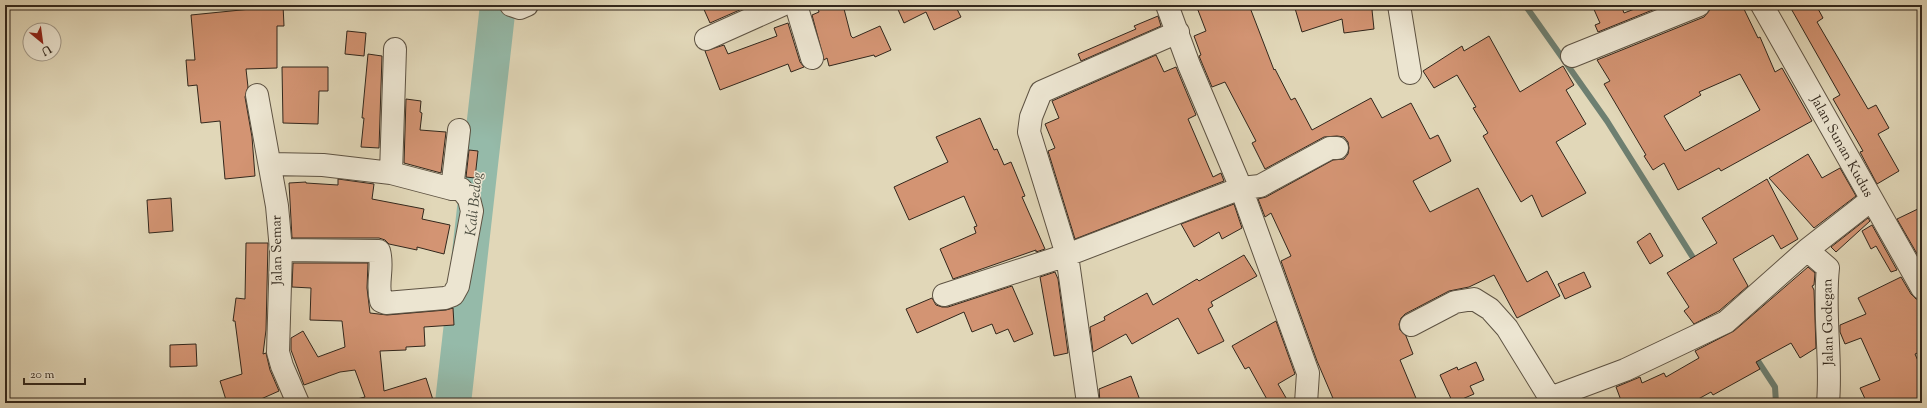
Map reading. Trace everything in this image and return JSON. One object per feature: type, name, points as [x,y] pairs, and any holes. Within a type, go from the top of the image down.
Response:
[{"type":"street","points":[[511,5],[520,8],[527,5]]},
{"type":"street","points":[[706,39],[782,5]]},
{"type":"street","points":[[796,5],[812,58]]},
{"type":"street","points":[[1167,5],[1189,65],[1241,188],[1308,373],[1306,403]]},
{"type":"street","points":[[1399,5],[1410,73]]},
{"type":"street","points":[[1572,56],[1699,5]]},
{"type":"street","name":"Jalan Sunan Kudus","points":[[1762,5],[1922,288]]},
{"type":"street","points":[[1088,403],[1067,255],[1029,132],[1031,117],[1041,92],[1178,32]]},
{"type":"street","points":[[391,173],[395,49]]},
{"type":"street","name":"Jalan Semar","points":[[258,95],[271,164],[281,250],[278,352],[284,372],[298,403]]},
{"type":"street","points":[[452,189],[459,130]]},
{"type":"street","points":[[944,295],[1067,255],[1241,188],[1260,186],[1330,148],[1337,148]]},
{"type":"street","points":[[271,164],[323,165],[391,173],[452,189],[461,189],[469,199],[472,211],[458,286],[453,295],[445,298],[386,302],[381,301],[378,290],[381,259],[379,251],[281,250]]},
{"type":"street","points":[[1411,325],[1454,302],[1474,299],[1490,309],[1507,328],[1550,400],[1625,370],[1726,322],[1807,250],[1871,200]]},
{"type":"street","name":"Jalan Godegan","points":[[1807,250],[1828,268],[1826,289],[1826,327],[1830,381],[1828,403]]},
{"type":"building","points":[[251,5],[283,5],[284,26],[277,26],[277,68],[246,69],[248,87],[245,97],[252,137],[255,176],[225,179],[220,121],[201,123],[197,85],[188,86],[186,60],[195,60],[191,15],[251,9]]},
{"type":"building","points":[[702,5],[751,5],[710,23]]},
{"type":"building","points":[[817,5],[843,5],[851,36],[853,38],[880,26],[891,50],[875,57],[874,55],[829,66],[827,58],[824,60],[812,15],[819,12]]},
{"type":"building","points":[[896,5],[955,5],[961,17],[934,30],[926,12],[904,23]]},
{"type":"building","points":[[1196,5],[1249,5],[1274,70],[1275,69],[1291,100],[1295,98],[1312,130],[1371,98],[1382,118],[1411,103],[1430,139],[1438,135],[1451,161],[1413,181],[1430,212],[1478,188],[1527,282],[1547,271],[1560,296],[1517,318],[1494,275],[1469,287],[1449,291],[1405,314],[1401,318],[1399,324],[1400,330],[1406,336],[1413,354],[1400,360],[1418,403],[1335,403],[1317,361],[1281,261],[1291,256],[1271,213],[1265,217],[1258,199],[1266,197],[1333,160],[1344,159],[1348,154],[1348,142],[1344,137],[1324,137],[1265,169],[1252,143],[1256,141],[1225,82],[1212,87],[1199,56],[1201,55],[1194,36],[1206,31]]},
{"type":"building","points":[[1294,5],[1375,5],[1375,9],[1372,10],[1374,29],[1344,33],[1342,19],[1302,32]]},
{"type":"building","points":[[1592,5],[1621,5],[1624,13],[1645,5],[1665,5],[1598,32],[1595,25],[1600,23]]},
{"type":"building","points":[[1714,5],[1742,5],[1758,38],[1760,37],[1775,72],[1782,68],[1812,121],[1721,171],[1719,168],[1678,190],[1664,163],[1653,170],[1644,156],[1646,155],[1604,84],[1610,81],[1597,60],[1704,17]],"holes":[[[1740,74],[1760,110],[1685,151],[1664,116],[1701,95],[1699,92]]]},
{"type":"building","points":[[1789,5],[1816,5],[1823,18],[1817,22],[1868,109],[1876,105],[1889,128],[1878,134],[1899,171],[1877,184],[1860,152],[1863,151],[1833,99],[1840,95]]},
{"type":"building","points":[[1158,16],[1161,26],[1081,61],[1078,54],[1136,29],[1134,26]]},
{"type":"building","points":[[788,23],[800,62],[804,67],[791,72],[788,64],[720,90],[705,51],[724,45],[728,54],[777,36],[774,28]]},
{"type":"building","points":[[347,31],[366,33],[364,56],[345,54]]},
{"type":"building","points":[[1489,36],[1520,92],[1563,66],[1574,85],[1566,90],[1586,124],[1556,142],[1586,193],[1542,217],[1532,195],[1521,202],[1483,136],[1488,133],[1473,108],[1476,107],[1457,75],[1434,88],[1423,71],[1462,46],[1464,51]]},
{"type":"building","points":[[368,54],[382,56],[379,148],[361,147]]},
{"type":"building","points":[[1156,55],[1164,72],[1176,67],[1196,115],[1188,119],[1213,177],[1221,173],[1224,181],[1075,239],[1048,151],[1055,148],[1045,124],[1059,118],[1052,101]]},
{"type":"building","points":[[282,67],[328,67],[328,91],[319,91],[318,124],[283,123]]},
{"type":"building","points":[[406,99],[421,101],[420,112],[422,113],[420,130],[446,132],[441,173],[404,163]]},
{"type":"building","points":[[980,118],[994,150],[997,149],[1004,165],[1011,162],[1025,196],[1022,197],[1045,249],[1036,252],[1036,250],[953,279],[940,249],[976,233],[974,227],[977,226],[964,196],[909,220],[894,187],[948,162],[936,137]]},
{"type":"building","points":[[469,150],[478,151],[475,178],[466,177]]},
{"type":"building","points":[[1808,154],[1822,178],[1840,168],[1856,196],[1814,228],[1769,178]]},
{"type":"building","points":[[338,179],[374,184],[372,199],[424,209],[422,219],[450,225],[444,254],[417,247],[417,250],[389,244],[385,240],[379,238],[292,238],[289,183],[306,182],[338,185]]},
{"type":"building","points":[[1767,179],[1798,239],[1781,249],[1773,235],[1733,259],[1748,286],[1719,311],[1694,324],[1684,311],[1689,307],[1667,273],[1717,243],[1702,218]]},
{"type":"building","points":[[171,198],[173,231],[149,233],[147,200]]},
{"type":"building","points":[[1234,204],[1242,228],[1222,239],[1219,232],[1194,247],[1181,224]]},
{"type":"building","points":[[1922,207],[1922,258],[1920,259],[1897,219]]},
{"type":"building","points":[[1868,218],[1870,221],[1836,252],[1831,247]]},
{"type":"building","points":[[1872,225],[1897,270],[1891,272],[1876,246],[1871,249],[1862,231]]},
{"type":"building","points":[[1650,233],[1663,256],[1650,264],[1637,242]]},
{"type":"building","points":[[246,243],[268,243],[266,330],[263,354],[266,353],[270,370],[279,391],[252,403],[227,403],[220,381],[242,374],[235,321],[233,321],[236,298],[245,299]]},
{"type":"building","points":[[1244,255],[1257,276],[1211,302],[1213,306],[1208,309],[1224,341],[1198,354],[1178,318],[1132,344],[1126,334],[1093,352],[1090,327],[1105,320],[1104,317],[1147,293],[1153,305],[1197,279],[1199,281]]},
{"type":"building","points":[[293,263],[368,263],[367,288],[370,313],[387,315],[446,310],[453,308],[454,325],[424,327],[425,346],[406,347],[406,350],[380,351],[384,391],[426,378],[434,403],[358,403],[357,399],[365,397],[355,370],[340,372],[304,385],[291,350],[291,338],[303,331],[318,357],[345,347],[342,321],[310,320],[311,288],[292,287]]},
{"type":"building","points":[[1808,267],[1815,273],[1814,285],[1812,286],[1814,290],[1816,348],[1800,358],[1791,343],[1756,362],[1760,369],[1713,395],[1711,392],[1691,403],[1622,403],[1616,387],[1640,377],[1642,383],[1664,373],[1666,377],[1699,358],[1695,351],[1734,331]]},
{"type":"building","points":[[1055,272],[1058,279],[1068,353],[1054,356],[1040,277]]},
{"type":"building","points":[[1584,272],[1591,287],[1565,299],[1558,284]]},
{"type":"building","points":[[1901,277],[1911,294],[1916,299],[1922,300],[1922,351],[1915,354],[1922,370],[1922,403],[1867,403],[1860,388],[1880,380],[1861,338],[1845,344],[1840,332],[1840,325],[1866,314],[1858,298]]},
{"type":"building","points":[[1012,286],[1033,334],[1014,342],[1008,329],[996,334],[992,324],[972,332],[964,312],[917,333],[906,309],[932,298],[936,305],[948,307]]},
{"type":"building","points":[[1276,321],[1295,374],[1278,384],[1289,403],[1269,403],[1249,367],[1245,369],[1232,346]]},
{"type":"building","points":[[196,344],[197,366],[170,367],[170,345]]},
{"type":"building","points":[[1476,362],[1484,380],[1470,386],[1474,394],[1453,403],[1440,375],[1457,367],[1458,370]]},
{"type":"building","points":[[1131,376],[1141,403],[1100,403],[1099,389]]},
{"type":"waterway","name":"Kali Bedog","points":[[453,403],[498,5]]},
{"type":"waterway","points":[[1525,5],[1607,121],[1697,264]]},
{"type":"waterway","points":[[1754,355],[1775,387],[1776,403]]}]
